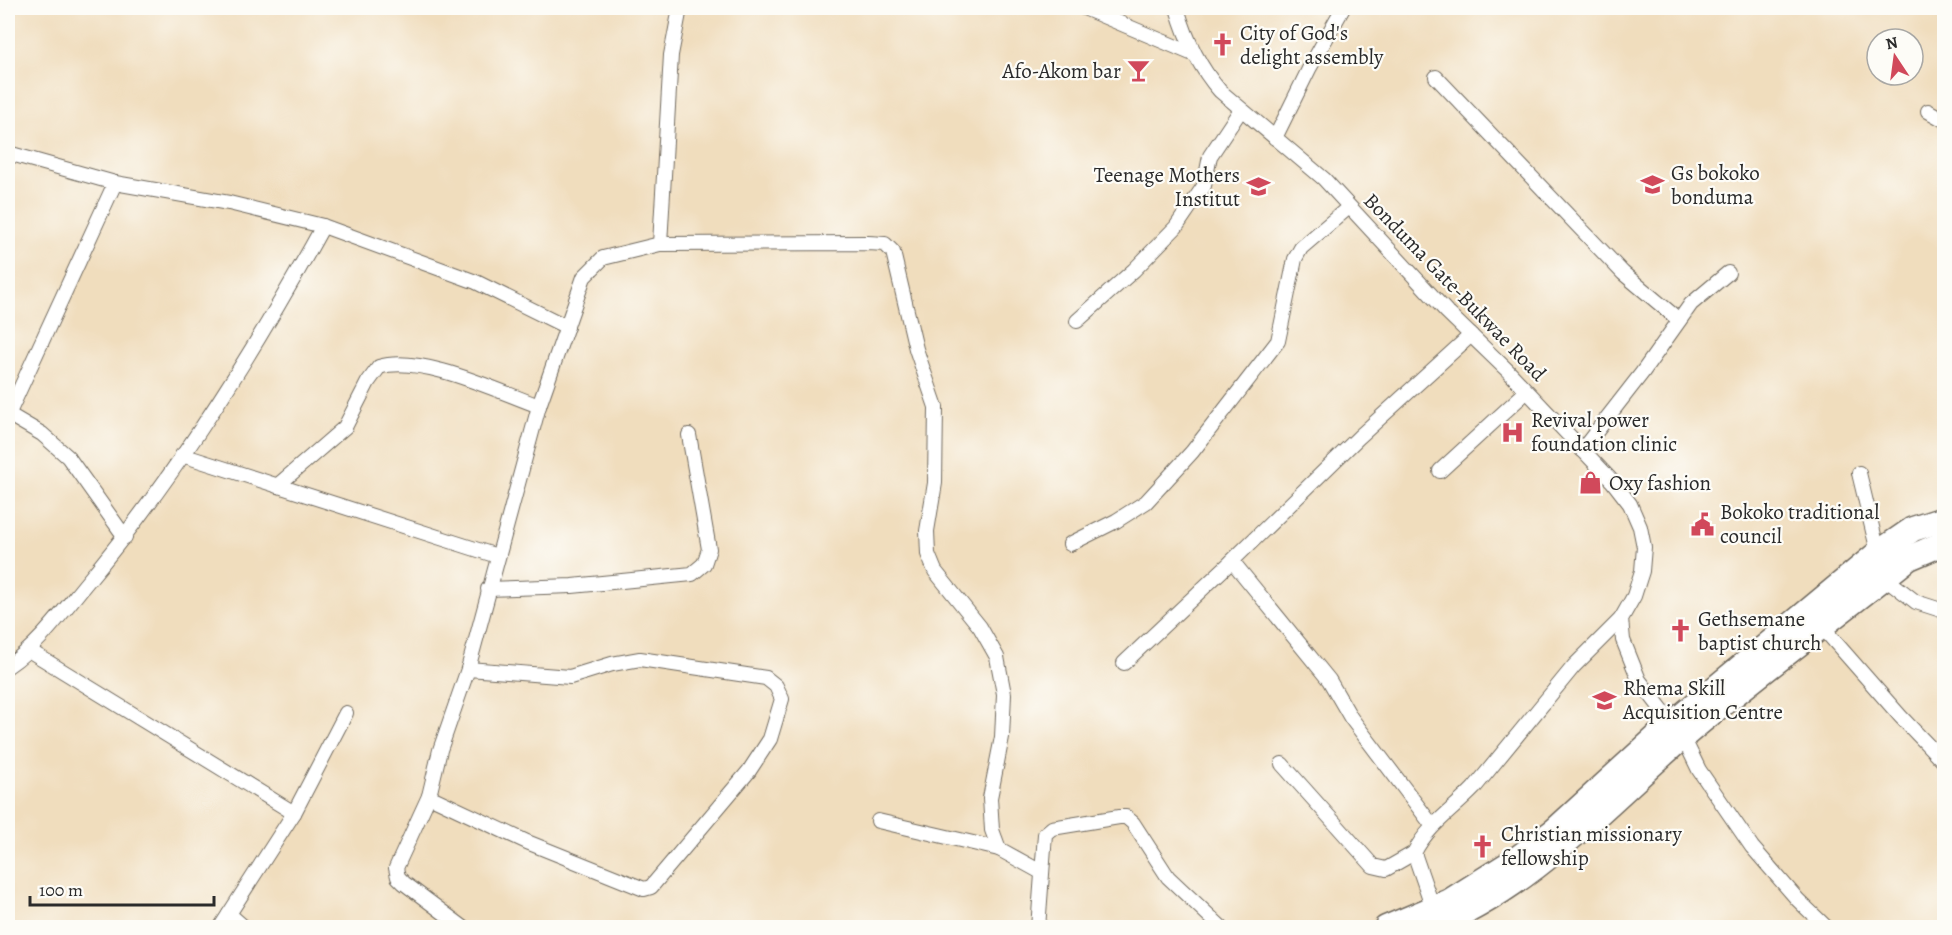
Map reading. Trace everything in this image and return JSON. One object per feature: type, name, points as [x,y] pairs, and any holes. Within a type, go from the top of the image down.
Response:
[{"type":"highway","points":[[1386,927],[1443,921],[1542,862],[1679,730],[1878,553],[1913,530],[1944,519]]},
{"type":"highway","points":[[1679,730],[1822,627],[1909,558],[1944,543]]},
{"type":"street","points":[[660,244],[671,55],[680,8]]},
{"type":"street","points":[[1084,8],[1193,54]]},
{"type":"street","name":"Bonduma Gate-Bukwae Road","points":[[1177,8],[1193,54],[1206,75],[1240,111],[1324,179],[1582,450],[1624,497],[1640,527],[1644,547],[1642,571],[1634,596],[1621,619],[1574,666],[1474,788],[1432,825],[1414,853]]},
{"type":"street","points":[[1275,138],[1310,67],[1343,8]]},
{"type":"street","points":[[1436,77],[1623,273],[1679,320]]},
{"type":"street","points":[[1077,321],[1134,270],[1176,227],[1204,186],[1210,156],[1240,111]]},
{"type":"street","points":[[1928,111],[1944,120]]},
{"type":"street","points":[[8,153],[115,183],[229,203],[323,226],[476,282],[567,327]]},
{"type":"street","points":[[115,183],[8,415],[42,434],[69,457],[125,537]]},
{"type":"street","points":[[1070,544],[1116,521],[1146,502],[1192,452],[1278,341],[1295,259],[1301,248],[1349,207]]},
{"type":"street","points":[[8,666],[30,651],[125,537],[182,455],[282,300],[323,226]]},
{"type":"street","points":[[464,927],[398,877],[396,868],[429,796],[440,750],[468,669],[539,406],[584,277],[603,258],[660,244],[868,243],[885,244],[893,252],[916,349],[936,407],[935,483],[927,531],[928,554],[934,571],[980,627],[997,657],[1004,694],[1002,737],[990,798],[992,830],[999,849]]},
{"type":"street","points":[[1582,450],[1642,373],[1691,304],[1728,273]]},
{"type":"street","points":[[1124,663],[1359,437],[1471,335]]},
{"type":"street","points":[[277,486],[345,427],[368,382],[379,367],[402,363],[443,373],[539,406]]},
{"type":"street","points":[[1440,471],[1526,392]]},
{"type":"street","points":[[488,589],[572,586],[692,574],[704,564],[709,549],[689,435]]},
{"type":"street","points":[[182,455],[497,556]]},
{"type":"street","points":[[1859,473],[1884,578],[1916,602],[1944,611]]},
{"type":"street","points":[[1232,561],[1329,680],[1357,726],[1432,825]]},
{"type":"street","points":[[1621,619],[1623,640],[1639,680],[1679,730],[1699,770],[1752,847],[1798,900],[1827,927]]},
{"type":"street","points":[[1822,627],[1944,762]]},
{"type":"street","points":[[30,651],[294,813]]},
{"type":"street","points":[[429,796],[527,842],[644,889],[651,887],[749,771],[770,739],[782,699],[776,686],[766,678],[640,659],[612,664],[570,677],[468,669]]},
{"type":"street","points":[[220,927],[294,813],[346,713]]},
{"type":"street","points":[[1281,764],[1373,866],[1386,869],[1414,853],[1443,921]]},
{"type":"street","points":[[1038,927],[1045,834],[1052,828],[1126,817],[1168,877],[1222,927]]},
{"type":"street","points":[[878,821],[999,849],[1041,872]]},
{"type":"street","points":[[230,914],[245,927]]},
{"type":"place","name":"City of God's delight assembly","points":[[1222,45]]},
{"type":"place","name":"Afo-Akom bar","points":[[1139,71]]},
{"type":"place","name":"Gs bokoko bonduma","points":[[1653,185]]},
{"type":"place","name":"Teenage Mothers Institut","points":[[1258,187]]},
{"type":"place","name":"Revival power foundation clinic","points":[[1513,432]]},
{"type":"place","name":"Oxy fashion","points":[[1591,483]]},
{"type":"place","name":"Bokoko traditional council","points":[[1702,524]]},
{"type":"place","name":"Gethsemane baptist church","points":[[1680,631]]},
{"type":"place","name":"Rhema Skill Acquisition Centre","points":[[1605,700]]},
{"type":"place","name":"Christian missionary fellowship","points":[[1483,846]]}]
